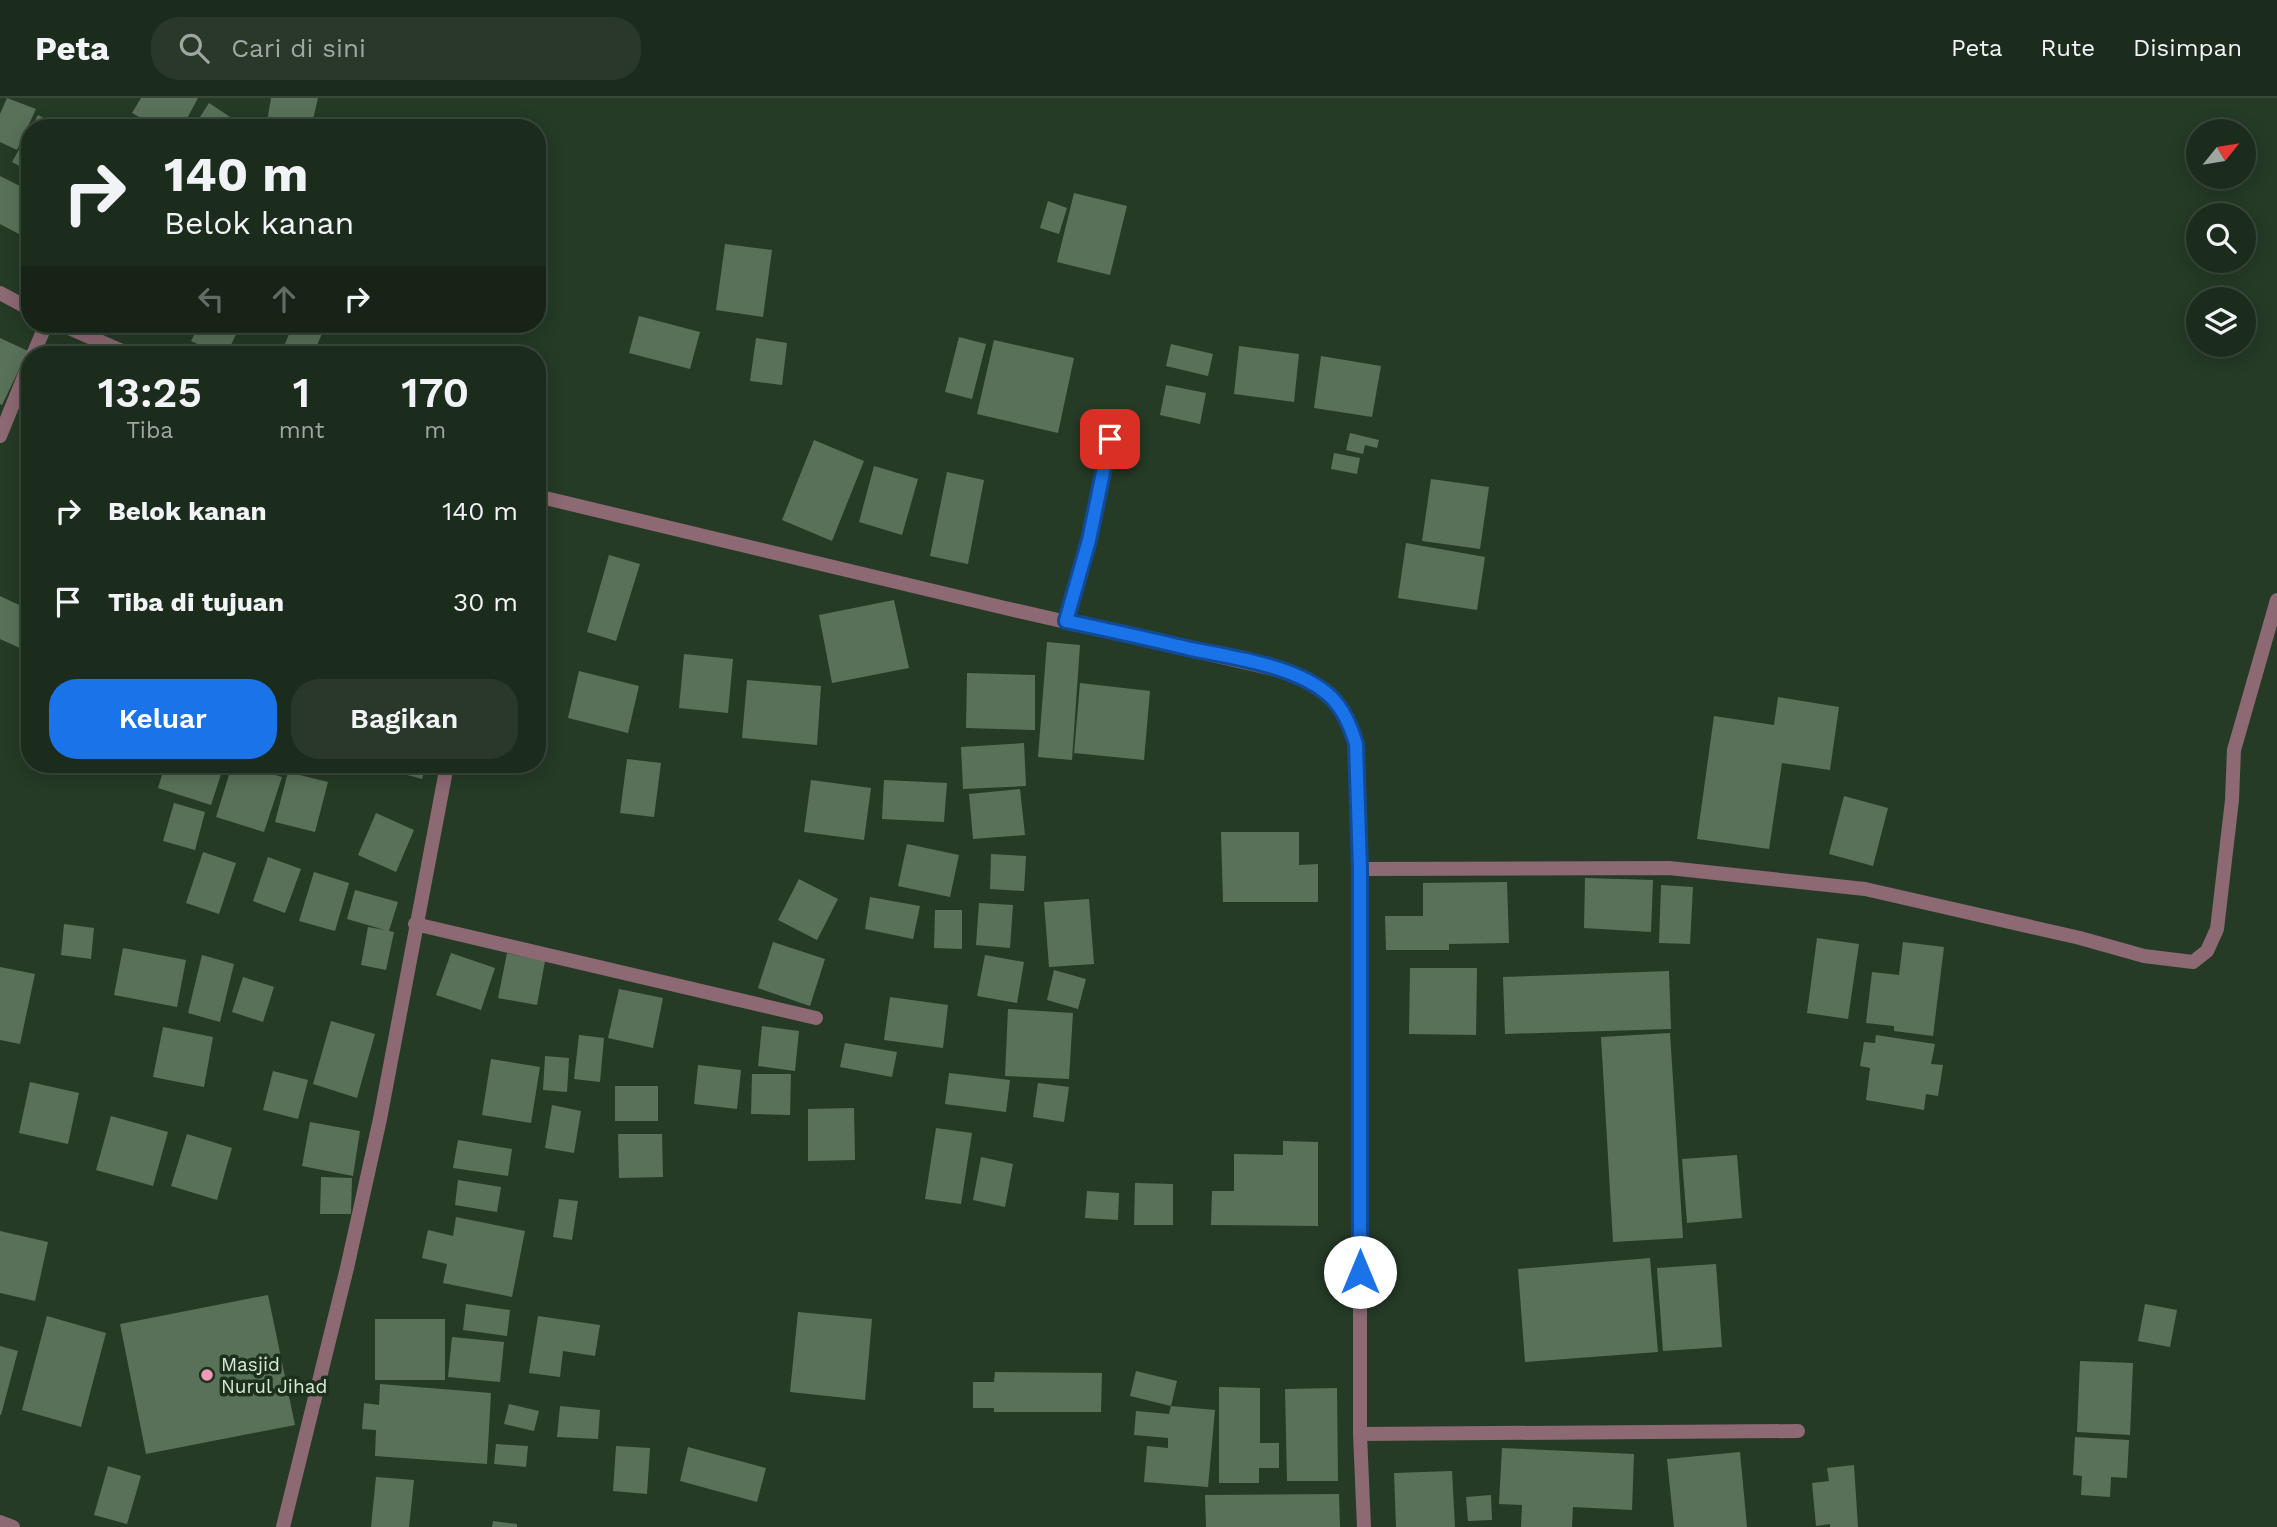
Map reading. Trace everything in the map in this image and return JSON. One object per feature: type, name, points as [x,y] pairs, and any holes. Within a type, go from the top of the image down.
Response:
[{"type":"street","points":[[0,293],[21,304]]},
{"type":"street","points":[[81,333],[110,346]]},
{"type":"street","points":[[0,436],[21,384]]},
{"type":"street","points":[[1066,621],[1089,540],[1110,439]]},
{"type":"street","points":[[546,498],[1278,670],[1302,678],[1331,698],[1342,710],[1356,744],[1360,869],[1360,1434],[1364,1527]]},
{"type":"street","points":[[1360,869],[1669,868],[1866,889],[2067,935],[2144,956],[2193,962],[2207,951],[2217,929],[2232,800],[2234,750],[2277,600]]},
{"type":"street","points":[[283,1527],[350,1255],[380,1119],[445,773]]},
{"type":"street","points":[[415,924],[816,1018]]},
{"type":"street","points":[[1360,1434],[1798,1431]]},
{"type":"street","points":[[0,1522],[13,1527]]},
{"type":"building","points":[[7,98],[36,109],[31,119],[21,119],[21,141],[17,150],[0,142],[0,114]]},
{"type":"building","points":[[141,98],[198,98],[187,119],[142,119],[132,113]]},
{"type":"building","points":[[271,98],[318,98],[313,119],[268,119]]},
{"type":"building","points":[[209,103],[233,119],[199,119]]},
{"type":"building","points":[[21,146],[21,167],[12,162]]},
{"type":"building","points":[[0,176],[21,186],[21,230],[19,234],[0,224]]},
{"type":"building","points":[[1074,193],[1127,206],[1110,275],[1057,262]]},
{"type":"building","points":[[1048,201],[1067,208],[1059,234],[1040,228]]},
{"type":"building","points":[[725,244],[772,250],[763,317],[716,310]]},
{"type":"building","points":[[639,316],[700,332],[690,369],[629,353]]},
{"type":"building","points":[[195,333],[237,333],[230,346],[202,346],[191,341]]},
{"type":"building","points":[[289,333],[322,333],[317,346],[284,346]]},
{"type":"building","points":[[959,337],[986,344],[972,399],[945,392]]},
{"type":"building","points":[[0,338],[21,348],[21,366],[2,405]]},
{"type":"building","points":[[756,338],[787,343],[782,385],[750,381]]},
{"type":"building","points":[[994,340],[1074,358],[1058,433],[977,414]]},
{"type":"building","points":[[1171,344],[1213,354],[1208,376],[1166,366]]},
{"type":"building","points":[[1239,346],[1299,354],[1294,402],[1234,394]]},
{"type":"building","points":[[1321,356],[1381,366],[1372,417],[1314,408]]},
{"type":"building","points":[[1166,385],[1206,393],[1200,424],[1160,415]]},
{"type":"building","points":[[1350,433],[1379,440],[1377,448],[1365,445],[1363,454],[1346,450]]},
{"type":"building","points":[[814,440],[864,461],[832,541],[782,520]]},
{"type":"building","points":[[1334,453],[1360,458],[1357,474],[1331,469]]},
{"type":"building","points":[[874,466],[918,479],[902,535],[859,522]]},
{"type":"building","points":[[947,472],[984,480],[968,564],[930,556]]},
{"type":"building","points":[[1431,479],[1489,487],[1480,549],[1422,541]]},
{"type":"building","points":[[1406,543],[1485,557],[1477,610],[1398,598]]},
{"type":"building","points":[[609,555],[640,564],[616,641],[587,632]]},
{"type":"building","points":[[0,596],[21,606],[21,649],[0,639]]},
{"type":"building","points":[[894,600],[909,668],[832,683],[819,615]]},
{"type":"building","points":[[1047,642],[1080,645],[1072,760],[1038,757]]},
{"type":"building","points":[[684,654],[733,659],[728,713],[679,708]]},
{"type":"building","points":[[579,671],[639,686],[628,733],[568,718]]},
{"type":"building","points":[[967,673],[1035,675],[1035,730],[966,728]]},
{"type":"building","points":[[747,680],[821,686],[817,745],[742,738]]},
{"type":"building","points":[[1080,683],[1150,691],[1144,760],[1074,753]]},
{"type":"building","points":[[1778,697],[1839,707],[1830,770],[1782,763],[1769,849],[1697,839],[1714,716],[1774,725]]},
{"type":"building","points":[[1024,743],[1026,786],[963,789],[961,747]]},
{"type":"building","points":[[627,759],[661,763],[654,817],[620,813]]},
{"type":"building","points":[[163,773],[221,773],[211,805],[158,788]]},
{"type":"building","points":[[230,773],[269,773],[282,777],[264,832],[216,817]]},
{"type":"building","points":[[288,773],[328,782],[315,832],[275,822]]},
{"type":"building","points":[[400,773],[424,773],[422,779]]},
{"type":"building","points":[[811,780],[871,788],[864,840],[804,832]]},
{"type":"building","points":[[884,780],[947,783],[944,822],[882,819]]},
{"type":"building","points":[[1020,789],[1025,835],[973,839],[969,794]]},
{"type":"building","points":[[1844,796],[1888,808],[1873,866],[1829,854]]},
{"type":"building","points":[[174,803],[205,812],[195,850],[163,841]]},
{"type":"building","points":[[376,813],[414,830],[396,872],[358,855]]},
{"type":"building","points":[[1221,832],[1299,832],[1299,865],[1318,864],[1318,902],[1223,902]]},
{"type":"building","points":[[907,844],[959,855],[950,897],[898,886]]},
{"type":"building","points":[[203,852],[236,863],[219,914],[186,903]]},
{"type":"building","points":[[991,854],[1026,856],[1024,891],[990,889]]},
{"type":"building","points":[[268,857],[301,869],[285,913],[253,901]]},
{"type":"building","points":[[314,872],[349,883],[335,931],[299,921]]},
{"type":"building","points":[[1585,878],[1653,880],[1651,932],[1584,928]]},
{"type":"building","points":[[799,879],[838,899],[817,940],[778,920]]},
{"type":"building","points":[[1507,882],[1509,943],[1449,944],[1449,950],[1386,950],[1385,916],[1423,916],[1423,883]]},
{"type":"building","points":[[1661,885],[1693,887],[1690,944],[1659,943]]},
{"type":"building","points":[[355,890],[398,902],[389,931],[394,932],[386,970],[361,965],[368,927],[385,930],[347,919]]},
{"type":"building","points":[[870,897],[920,906],[913,939],[865,929]]},
{"type":"building","points":[[1089,899],[1094,964],[1049,967],[1044,902]]},
{"type":"building","points":[[979,903],[1013,905],[1010,948],[976,945]]},
{"type":"building","points":[[935,910],[962,910],[962,949],[934,948]]},
{"type":"building","points":[[64,924],[94,928],[91,959],[61,955]]},
{"type":"building","points":[[1817,938],[1859,944],[1848,1019],[1807,1013]]},
{"type":"building","points":[[773,942],[825,959],[810,1006],[758,988]]},
{"type":"building","points":[[1903,942],[1944,947],[1933,1036],[1894,1031],[1894,1026],[1866,1023],[1872,972],[1899,975]]},
{"type":"building","points":[[123,948],[186,960],[177,1007],[114,995]]},
{"type":"building","points":[[451,953],[495,968],[481,1010],[436,995]]},
{"type":"building","points":[[507,953],[545,961],[537,1005],[498,998]]},
{"type":"building","points":[[202,955],[234,964],[220,1022],[188,1013]]},
{"type":"building","points":[[985,955],[1024,962],[1017,1003],[977,996]]},
{"type":"building","points":[[0,967],[35,974],[20,1044],[0,1040]]},
{"type":"building","points":[[1410,968],[1477,968],[1476,1035],[1409,1034]]},
{"type":"building","points":[[1054,970],[1086,979],[1078,1009],[1047,1000]]},
{"type":"building","points":[[1669,971],[1671,1029],[1505,1034],[1503,977]]},
{"type":"building","points":[[243,977],[274,987],[263,1022],[232,1012]]},
{"type":"building","points":[[619,989],[663,998],[653,1048],[608,1038]]},
{"type":"building","points":[[890,997],[948,1005],[943,1048],[884,1040]]},
{"type":"building","points":[[1008,1009],[1073,1013],[1069,1079],[1005,1076]]},
{"type":"building","points":[[331,1021],[375,1034],[357,1098],[313,1084]]},
{"type":"building","points":[[762,1026],[799,1031],[795,1071],[758,1066]]},
{"type":"building","points":[[163,1027],[213,1037],[204,1087],[153,1077]]},
{"type":"building","points":[[1670,1033],[1683,1238],[1613,1242],[1601,1037]]},
{"type":"building","points":[[579,1035],[604,1038],[600,1082],[574,1079]]},
{"type":"building","points":[[1876,1035],[1935,1044],[1931,1064],[1943,1065],[1938,1096],[1926,1094],[1924,1110],[1866,1100],[1870,1068],[1860,1066],[1864,1042],[1875,1043]]},
{"type":"building","points":[[845,1043],[897,1052],[892,1077],[840,1067]]},
{"type":"building","points":[[545,1056],[569,1058],[567,1092],[543,1090]]},
{"type":"building","points":[[491,1059],[540,1067],[531,1123],[482,1115]]},
{"type":"building","points":[[698,1065],[741,1070],[737,1109],[694,1104]]},
{"type":"building","points":[[273,1071],[308,1080],[298,1119],[263,1110]]},
{"type":"building","points":[[949,1073],[1010,1080],[1006,1112],[945,1104]]},
{"type":"building","points":[[752,1074],[791,1074],[790,1115],[751,1114]]},
{"type":"building","points":[[30,1082],[79,1093],[68,1144],[19,1133]]},
{"type":"building","points":[[1038,1083],[1069,1087],[1064,1122],[1033,1117]]},
{"type":"building","points":[[615,1086],[658,1086],[658,1121],[615,1121]]},
{"type":"building","points":[[552,1105],[581,1111],[574,1153],[545,1148]]},
{"type":"building","points":[[854,1108],[855,1160],[808,1161],[808,1109]]},
{"type":"building","points":[[111,1116],[168,1132],[153,1186],[96,1170]]},
{"type":"building","points":[[310,1122],[360,1131],[353,1176],[302,1166]]},
{"type":"building","points":[[936,1128],[972,1133],[961,1204],[925,1199]]},
{"type":"building","points":[[187,1134],[232,1148],[217,1200],[171,1186]]},
{"type":"building","points":[[618,1134],[662,1134],[663,1177],[619,1178]]},
{"type":"building","points":[[458,1140],[512,1149],[508,1176],[453,1168]]},
{"type":"building","points":[[1283,1141],[1318,1142],[1318,1226],[1211,1225],[1212,1191],[1234,1191],[1234,1154],[1283,1155]]},
{"type":"building","points":[[1737,1155],[1742,1218],[1687,1223],[1682,1159]]},
{"type":"building","points":[[981,1157],[1013,1164],[1005,1207],[973,1200]]},
{"type":"building","points":[[321,1177],[352,1178],[351,1214],[320,1214]]},
{"type":"building","points":[[458,1180],[501,1187],[497,1212],[455,1205]]},
{"type":"building","points":[[1135,1183],[1173,1184],[1173,1225],[1134,1225]]},
{"type":"building","points":[[1087,1191],[1119,1193],[1118,1220],[1085,1218]]},
{"type":"building","points":[[559,1199],[578,1201],[572,1240],[553,1237]]},
{"type":"building","points":[[456,1217],[525,1231],[512,1297],[443,1283],[447,1264],[422,1258],[428,1230],[453,1236]]},
{"type":"building","points":[[0,1231],[48,1242],[35,1301],[0,1293]]},
{"type":"building","points":[[1650,1258],[1658,1352],[1525,1362],[1518,1269]]},
{"type":"building","points":[[1716,1264],[1722,1347],[1663,1351],[1657,1268]]},
{"type":"building","name":"Masjid Nurul Jihad","points":[[268,1295],[295,1425],[146,1454],[120,1324]]},
{"type":"building","points":[[466,1304],[510,1310],[507,1336],[463,1330]]},
{"type":"building","points":[[2145,1304],[2177,1310],[2170,1347],[2138,1341]]},
{"type":"building","points":[[798,1312],[872,1319],[865,1400],[790,1392]]},
{"type":"building","points":[[47,1316],[106,1333],[81,1427],[22,1410]]},
{"type":"building","points":[[538,1316],[600,1325],[595,1356],[563,1351],[560,1377],[529,1373]]},
{"type":"building","points":[[375,1319],[445,1319],[445,1380],[375,1380]]},
{"type":"building","points":[[452,1337],[504,1342],[500,1382],[448,1377]]},
{"type":"building","points":[[0,1346],[18,1351],[1,1415],[0,1415]]},
{"type":"building","points":[[2080,1361],[2133,1363],[2130,1435],[2077,1432]]},
{"type":"building","points":[[1136,1371],[1177,1381],[1171,1406],[1130,1396]]},
{"type":"building","points":[[995,1372],[1102,1373],[1101,1412],[994,1412],[994,1408],[973,1408],[973,1382],[994,1382]]},
{"type":"building","points":[[380,1384],[491,1393],[487,1464],[375,1456],[376,1430],[362,1429],[364,1403],[379,1405]]},
{"type":"building","points":[[1219,1387],[1260,1388],[1260,1443],[1279,1443],[1279,1468],[1259,1468],[1259,1483],[1219,1483]]},
{"type":"building","points":[[1337,1388],[1338,1481],[1287,1481],[1285,1389]]},
{"type":"building","points":[[509,1404],[539,1411],[534,1431],[504,1424]]},
{"type":"building","points":[[560,1406],[600,1410],[598,1439],[557,1437]]},
{"type":"building","points":[[1171,1406],[1215,1410],[1208,1487],[1144,1482],[1147,1446],[1168,1448],[1168,1438],[1134,1435],[1136,1411],[1169,1414]]},
{"type":"building","points":[[2075,1437],[2129,1440],[2127,1478],[2111,1477],[2110,1497],[2081,1495],[2082,1476],[2073,1475]]},
{"type":"building","points":[[496,1444],[528,1446],[526,1467],[494,1464]]},
{"type":"building","points":[[616,1446],[650,1448],[647,1494],[613,1491]]},
{"type":"building","points":[[688,1447],[766,1468],[757,1502],[680,1481]]},
{"type":"building","points":[[1502,1448],[1634,1454],[1632,1510],[1573,1507],[1572,1527],[1521,1527],[1522,1505],[1499,1504]]},
{"type":"building","points":[[1740,1452],[1747,1527],[1674,1527],[1667,1459]]},
{"type":"building","points":[[1854,1465],[1858,1527],[1830,1527],[1830,1524],[1816,1526],[1812,1483],[1829,1481],[1827,1468]]},
{"type":"building","points":[[108,1466],[141,1476],[127,1524],[94,1515]]},
{"type":"building","points":[[1452,1471],[1455,1527],[1396,1527],[1394,1473]]},
{"type":"building","points":[[376,1477],[414,1480],[409,1527],[371,1527]]},
{"type":"building","points":[[1339,1494],[1340,1527],[1206,1527],[1205,1495]]},
{"type":"building","points":[[1491,1495],[1492,1520],[1468,1521],[1466,1497]]},
{"type":"building","points":[[493,1521],[517,1524],[517,1527],[492,1527]]},
{"type":"place","name":"Masjid Nurul Jihad","points":[[207,1375]]},
{"type":"route","points":[[1110,439],[1089,540],[1066,621],[1233,658],[1302,678],[1319,688],[1342,710],[1356,744],[1360,869],[1360,1272]]}]
